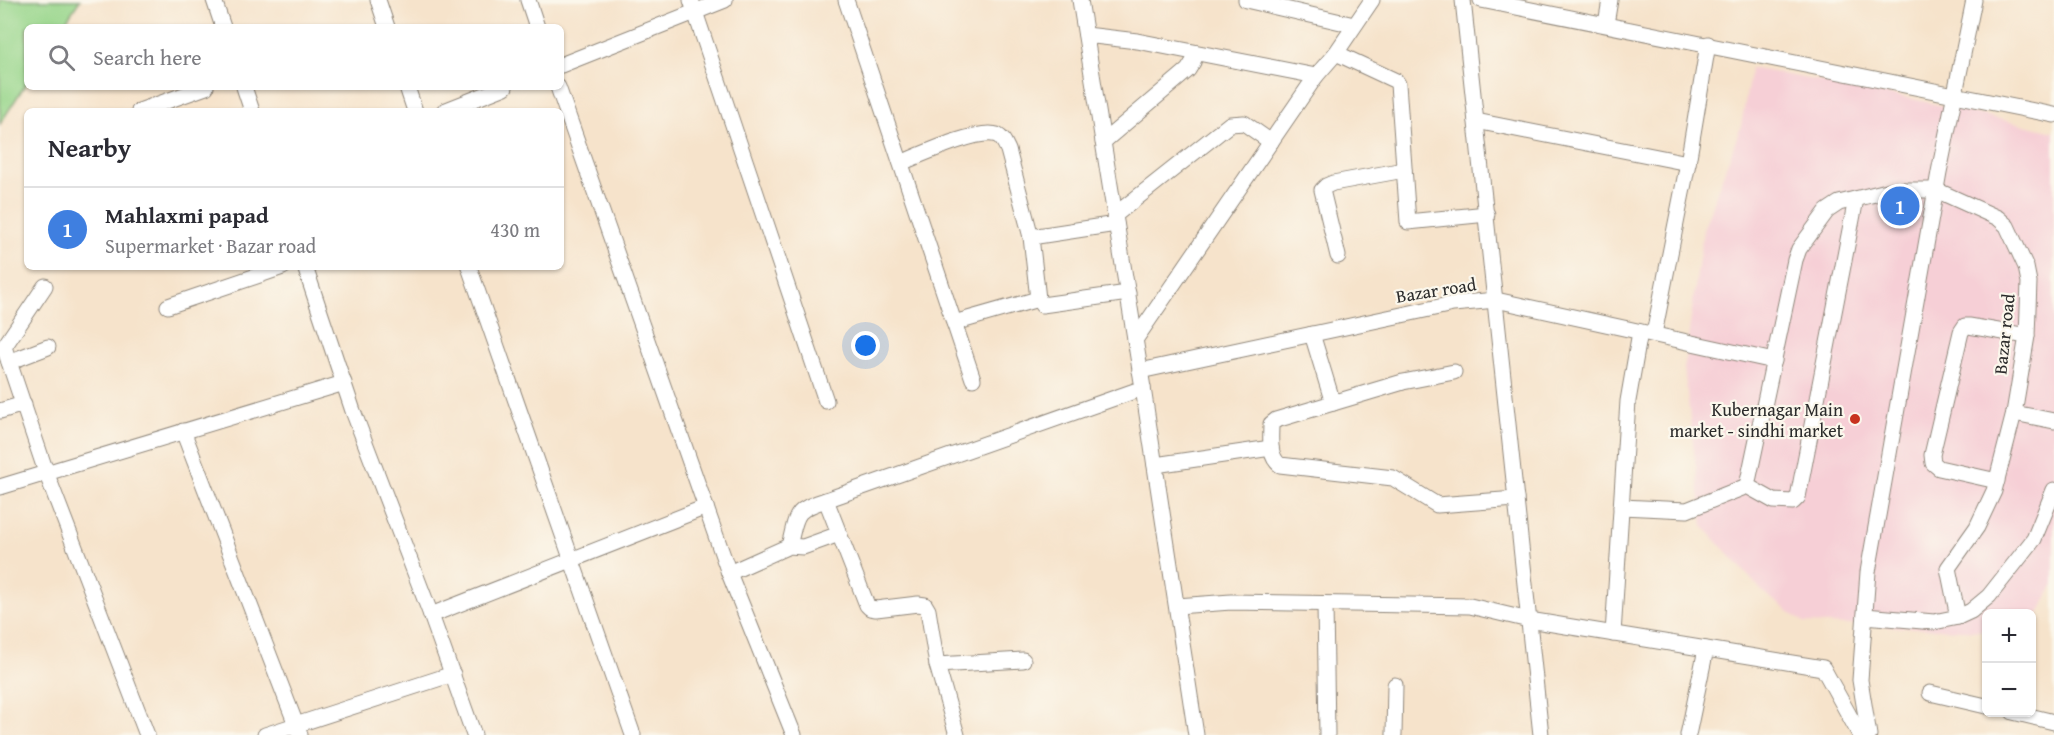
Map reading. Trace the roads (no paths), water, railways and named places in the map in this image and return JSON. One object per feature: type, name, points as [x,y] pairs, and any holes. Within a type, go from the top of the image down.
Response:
[{"type":"street","points":[[214,0],[222,24]]},
{"type":"street","points":[[378,0],[386,24]]},
{"type":"street","points":[[528,0],[536,24]]},
{"type":"street","points":[[564,64],[693,6],[724,0]]},
{"type":"street","points":[[846,0],[973,379]]},
{"type":"street","points":[[1080,0],[1196,735]]},
{"type":"street","points":[[1246,0],[1354,25]]},
{"type":"street","points":[[1135,340],[1316,76],[1336,53],[1372,0]]},
{"type":"street","points":[[1463,0],[1528,620],[1543,734]]},
{"type":"street","points":[[1481,0],[2054,115]]},
{"type":"street","points":[[1606,24],[1610,0]]},
{"type":"street","points":[[1869,735],[1860,680],[1872,550],[1936,190],[1974,0]]},
{"type":"street","points":[[693,6],[826,401]]},
{"type":"street","points":[[1086,35],[1137,41],[1316,76]]},
{"type":"street","points":[[1613,634],[1628,402],[1689,163],[1708,44]]},
{"type":"street","points":[[1103,142],[1188,70],[1196,52]]},
{"type":"street","points":[[1336,53],[1398,84],[1408,222],[1487,214]]},
{"type":"street","points":[[147,108],[198,90]]},
{"type":"street","points":[[245,90],[251,108]]},
{"type":"street","points":[[408,90],[414,108]]},
{"type":"street","points":[[452,108],[497,90]]},
{"type":"street","points":[[559,90],[729,573],[794,735]]},
{"type":"street","points":[[1476,122],[1689,163]]},
{"type":"street","points":[[1031,237],[1115,219],[1230,124],[1244,123],[1271,142]]},
{"type":"street","points":[[900,163],[958,141],[995,134],[1002,139],[1008,150],[1031,237],[1038,299],[1042,305],[1128,293]]},
{"type":"street","points":[[1338,256],[1322,190],[1333,183],[1404,170]]},
{"type":"street","name":"Bazar road","points":[[1747,486],[1795,260],[1799,249],[1827,211],[1839,203],[1891,190],[1936,190],[1998,218],[2007,226],[2026,267],[2029,282],[2027,336],[2014,413],[1997,481],[1977,527],[1952,562],[1948,573],[1958,617]]},
{"type":"street","points":[[1621,507],[1687,510],[1747,486],[1774,501],[1793,502],[1798,497],[1856,199]]},
{"type":"street","points":[[168,306],[274,270]]},
{"type":"street","points":[[305,270],[344,383],[474,735]]},
{"type":"street","points":[[470,270],[633,735]]},
{"type":"street","points":[[4,354],[45,286]]},
{"type":"street","points":[[954,323],[1038,299]]},
{"type":"street","name":"Bazar road","points":[[1140,371],[1453,304],[1496,300],[1774,361]]},
{"type":"street","points":[[1997,481],[1939,468],[1933,464],[1932,455],[1961,332],[1969,326],[2027,336]]},
{"type":"street","points":[[1312,334],[1333,403]]},
{"type":"street","points":[[4,354],[48,347]]},
{"type":"street","points":[[4,354],[24,404],[46,472],[147,735]]},
{"type":"street","points":[[1454,372],[1402,382],[1276,420],[1271,424],[1271,448],[1274,460],[1280,465],[1393,478],[1437,505],[1516,499]]},
{"type":"street","points":[[0,487],[344,383]]},
{"type":"street","points":[[789,546],[798,514],[806,506],[1143,388]]},
{"type":"street","points":[[0,411],[24,404]]},
{"type":"street","points":[[2014,413],[2054,421]]},
{"type":"street","points":[[183,431],[298,730]]},
{"type":"street","points":[[1155,465],[1271,448]]},
{"type":"street","points":[[1865,616],[1934,622],[1958,617],[1971,611],[1989,596],[2034,539],[2054,490]]},
{"type":"street","points":[[826,500],[867,605],[876,609],[918,604],[927,607],[937,665],[957,735]]},
{"type":"street","points":[[431,615],[706,507]]},
{"type":"street","points":[[729,573],[789,546],[810,546],[839,534]]},
{"type":"street","points":[[1177,606],[1232,602],[1470,606],[1528,620],[1823,668],[1860,735]]},
{"type":"street","points":[[1325,605],[1327,735]]},
{"type":"street","points":[[1688,735],[1706,649]]},
{"type":"street","points":[[937,665],[1023,660]]},
{"type":"street","points":[[265,735],[298,730],[453,674]]},
{"type":"street","points":[[1394,735],[1395,685]]},
{"type":"street","points":[[1930,693],[1982,705]]},
{"type":"street","points":[[2034,717],[2054,722]]},
{"type":"place","name":"Mahlaxmi papad","points":[[1900,206]]},
{"type":"place","name":"Kubernagar Main market - sindhi market","points":[[1855,419]]}]
